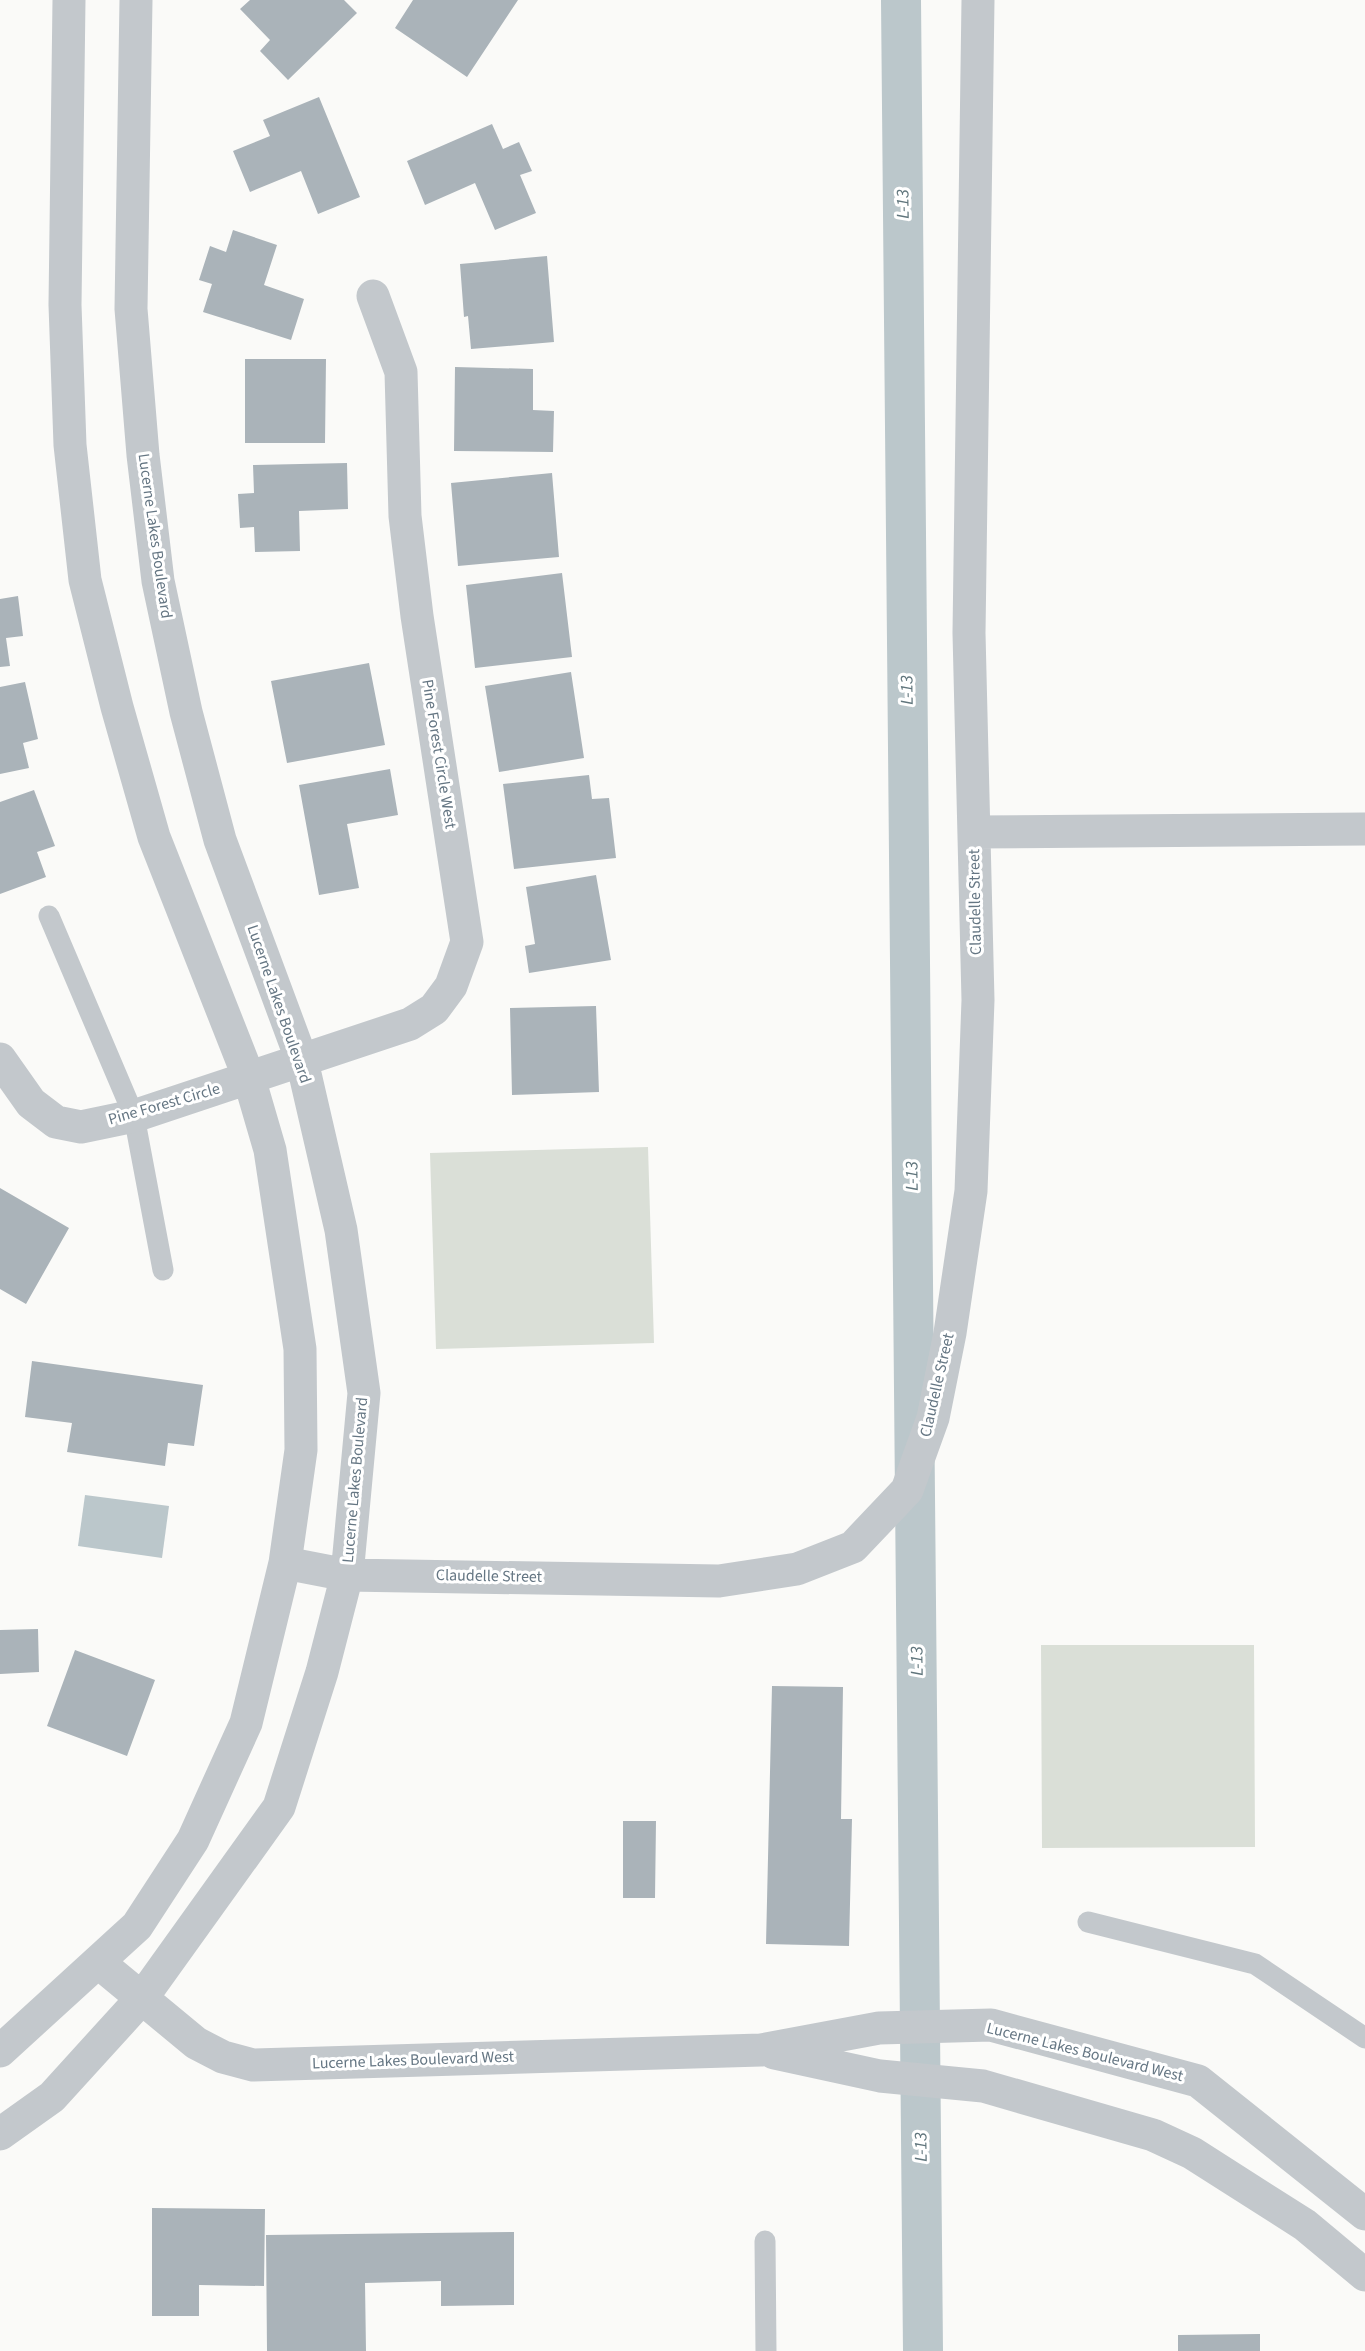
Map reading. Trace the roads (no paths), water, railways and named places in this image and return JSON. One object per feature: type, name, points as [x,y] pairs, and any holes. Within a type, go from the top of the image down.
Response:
[{"type":"street","points":[[0,2051],[137,1926],[194,1840],[246,1723],[285,1563],[301,1450],[300,1349],[270,1150],[249,1078],[154,837],[85,580],[70,445],[64,304],[69,0]]},
{"type":"street","name":"Lucerne Lakes Boulevard","points":[[0,2134],[52,2097],[141,1998],[279,1807],[322,1672],[347,1575],[363,1393],[341,1230],[302,1061],[220,840],[186,712],[158,581],[143,455],[131,309],[136,0]]},
{"type":"street","name":"Claudelle Street","points":[[285,1563],[347,1575],[719,1581],[797,1569],[853,1547],[907,1490],[933,1418],[950,1333],[971,1191],[978,1000],[969,633],[978,0]]},
{"type":"street","name":"Pine Forest Circle West","points":[[249,1078],[410,1024],[434,1009],[451,986],[467,942],[417,616],[405,516],[401,372],[373,296]]},
{"type":"street","points":[[974,832],[1365,829]]},
{"type":"street","name":"Pine Forest Circle","points":[[0,1059],[31,1103],[56,1122],[81,1127],[134,1116],[249,1078]]},
{"type":"street","name":"Lucerne Lakes Boulevard West","points":[[98,1962],[196,2043],[223,2057],[252,2065],[761,2050],[879,2028],[991,2025],[1198,2081],[1365,2214]]},
{"type":"street","name":"Lucerne Lakes Boulevard West","points":[[761,2050],[880,2076],[983,2086],[1153,2135],[1192,2153],[1305,2225],[1365,2276]]},
{"type":"lane","points":[[49,916],[134,1116],[163,1270]]},
{"type":"lane","points":[[1088,1922],[1255,1964],[1365,2038]]},
{"type":"lane","points":[[765,2241],[766,2351]]},
{"type":"waterway","name":"L-13","points":[[901,0],[923,2351]]}]
